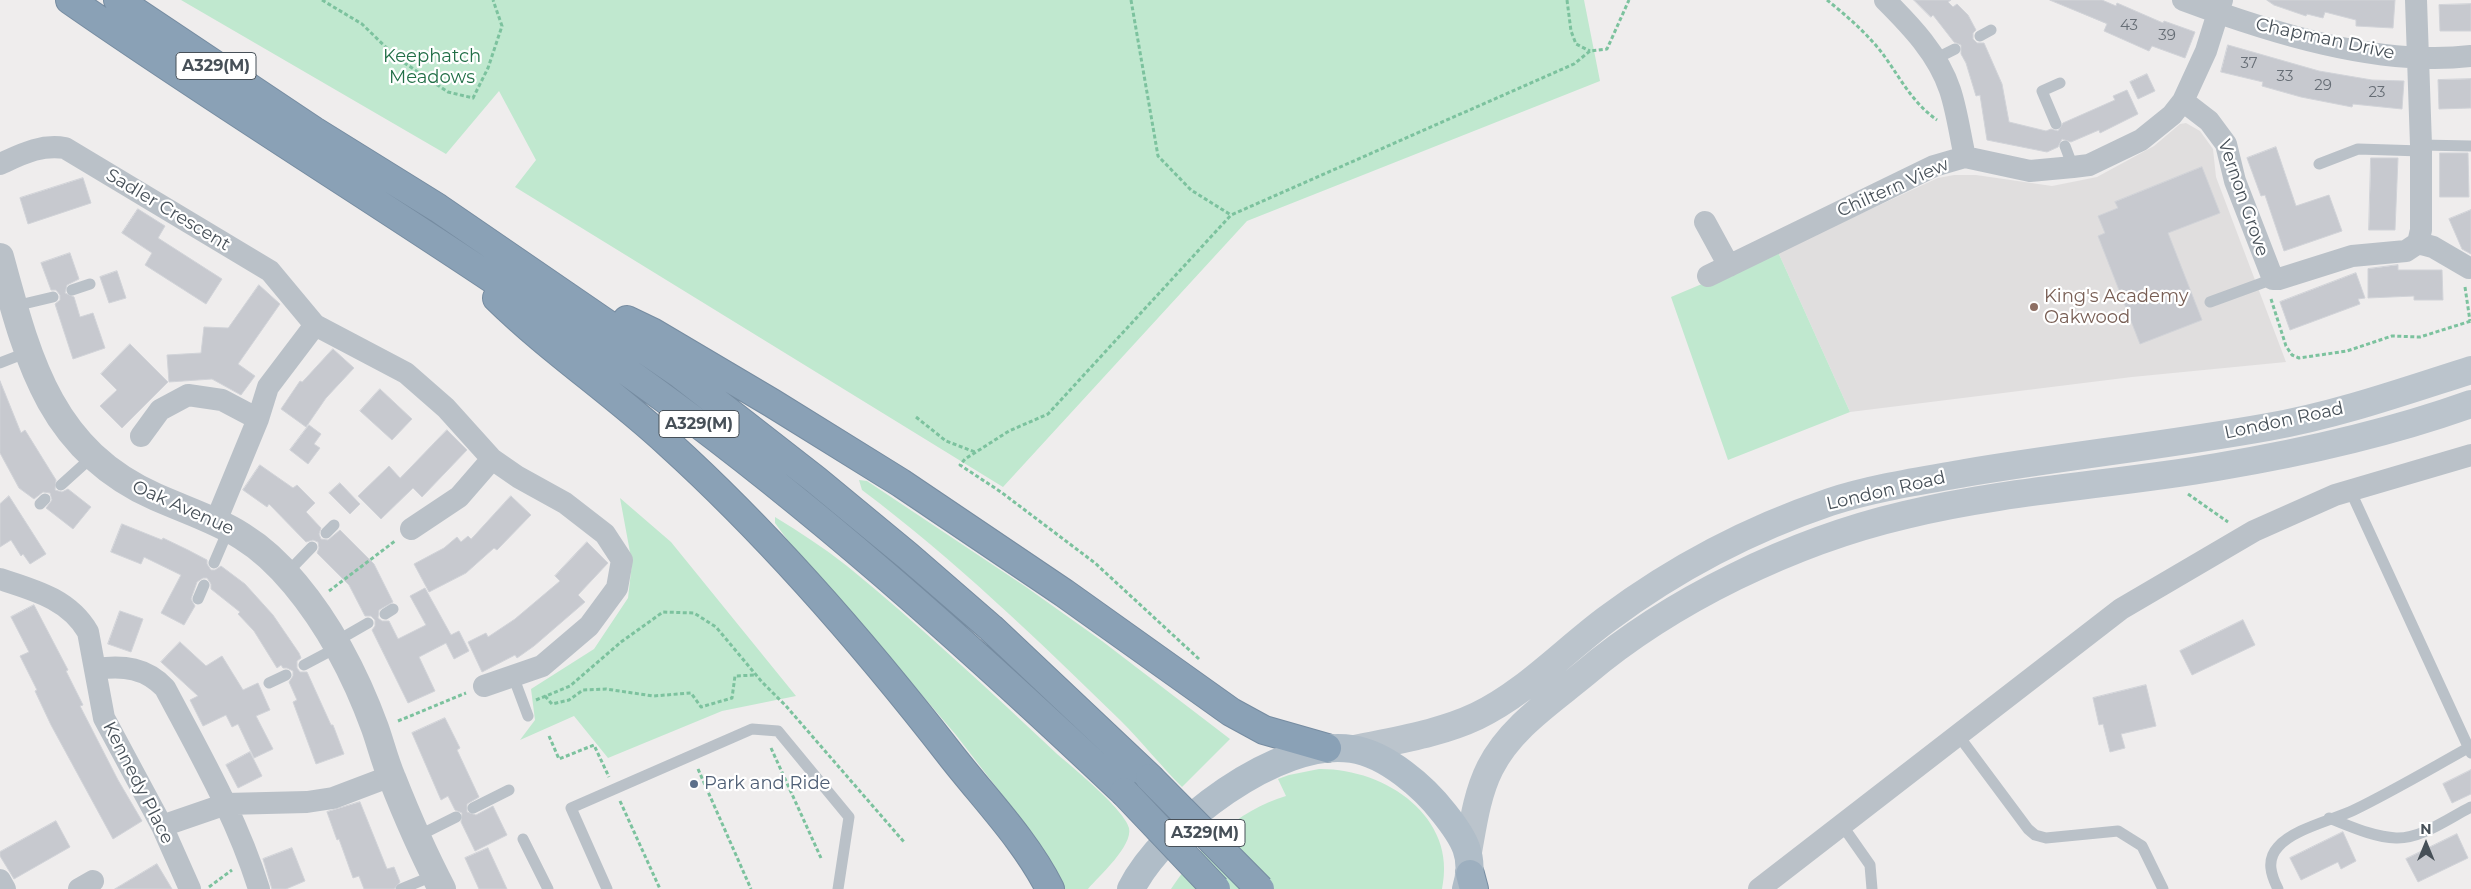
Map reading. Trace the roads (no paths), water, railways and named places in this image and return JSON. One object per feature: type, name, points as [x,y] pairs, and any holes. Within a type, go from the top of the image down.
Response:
[{"type":"highway","name":"A329(M)","points":[[70,0],[192,84],[446,248],[631,375],[763,474],[921,605],[1124,792],[1216,889]]},
{"type":"highway","name":"A329(M)","points":[[118,0],[314,131],[438,208],[680,374],[860,516],[991,628],[1150,778],[1260,889]]},
{"type":"highway","name":"A329(M)","points":[[446,248],[527,327],[616,397],[668,443],[777,552],[870,655],[917,711],[1013,833],[1050,889]]},
{"type":"highway","name":"A329(M)","points":[[557,288],[652,332],[901,483],[1057,588],[1237,716],[1264,730],[1328,748]]},
{"type":"main road","name":"London Road","points":[[1355,749],[1425,734],[1477,716],[1513,695],[1578,641],[1668,577],[1759,530],[1831,502],[1887,488],[2017,464],[2270,427],[2332,412],[2471,370]]},
{"type":"main road","name":"London Road","points":[[1470,876],[1479,795],[1490,767],[1507,741],[1518,729],[1619,645],[1708,591],[1747,570],[1845,532],[1906,514],[2001,496],[2217,467],[2416,424],[2471,404]]},
{"type":"main road","points":[[1131,889],[1145,866],[1169,837],[1210,802],[1242,781],[1277,764],[1300,755],[1328,748],[1355,749],[1398,770],[1425,791],[1457,830],[1470,876]]},
{"type":"street","points":[[1885,0],[1912,27],[1945,54],[1962,147]]},
{"type":"street","name":"Chapman Drive","points":[[2183,0],[2221,6],[2254,24],[2349,48],[2417,58],[2471,56]]},
{"type":"street","points":[[2416,0],[2421,148],[2421,230],[2418,243],[2433,247],[2465,266]]},
{"type":"street","name":"Chiltern View","points":[[1708,276],[1934,166],[1962,147],[2030,171],[2088,165],[2141,140],[2172,115],[2183,101],[2206,51],[2221,6]]},
{"type":"street","name":"Vernon Grove","points":[[2183,101],[2210,121],[2226,144],[2235,181],[2273,279],[2279,279],[2352,256],[2406,252],[2418,243]]},
{"type":"street","name":"Sadler Crescent","points":[[0,164],[38,148],[52,146],[66,148],[270,271],[315,325],[406,373],[446,408],[492,459],[572,508],[605,534],[622,560],[617,588],[589,626],[542,666],[484,686]]},
{"type":"street","points":[[1705,222],[1729,266]]},
{"type":"street","name":"Oak Avenue","points":[[2,272],[52,406],[73,437],[108,471],[139,489],[223,524],[268,556],[286,574],[323,620],[367,706],[391,776],[416,837],[438,882]]},
{"type":"street","points":[[223,524],[268,387],[315,325]]},
{"type":"street","points":[[141,436],[160,410],[188,395],[222,400],[258,419]]},
{"type":"street","points":[[1759,889],[2121,610],[2243,538],[2295,513],[2350,490],[2471,455]]},
{"type":"street","points":[[411,529],[459,497],[492,459]]},
{"type":"street","name":"Kennedy Place","points":[[0,579],[61,602],[73,612],[88,632],[104,718],[162,826],[190,889]]},
{"type":"street","points":[[96,669],[129,668],[154,676],[166,688],[226,804],[249,857],[259,889]]},
{"type":"street","points":[[162,826],[226,804],[307,802],[333,798],[391,776]]},
{"type":"street","points":[[0,880],[5,889]]},
{"type":"lane","points":[[1980,36],[1992,30]]},
{"type":"lane","points":[[2056,124],[2042,91],[2060,83]]},
{"type":"lane","points":[[2065,146],[2073,167]]},
{"type":"lane","points":[[2319,164],[2358,149],[2471,146]]},
{"type":"lane","points":[[2210,302],[2273,279]]},
{"type":"lane","points":[[72,290],[90,284]]},
{"type":"lane","points":[[15,306],[53,297]]},
{"type":"lane","points":[[0,364],[30,351]]},
{"type":"lane","points":[[61,485],[92,457]]},
{"type":"lane","points":[[2278,889],[2272,877],[2270,860],[2278,846],[2329,818],[2351,811],[2470,750],[2350,490]]},
{"type":"lane","points":[[214,563],[223,524]]},
{"type":"lane","points":[[286,574],[312,547]]},
{"type":"lane","points":[[198,599],[204,585]]},
{"type":"lane","points":[[304,665],[368,623]]},
{"type":"lane","points":[[269,683],[286,675]]},
{"type":"lane","points":[[513,676],[526,711]]},
{"type":"lane","points":[[607,889],[571,808],[752,729],[778,731],[849,817],[838,889]]},
{"type":"lane","points":[[1958,735],[2028,829],[2035,835],[2046,838],[2118,831],[2142,846],[2163,889]]},
{"type":"lane","points":[[473,808],[509,790]]},
{"type":"lane","points":[[2329,818],[2366,832],[2397,838],[2419,833],[2471,808]]},
{"type":"lane","points":[[416,837],[456,817]]},
{"type":"lane","points":[[1842,825],[1870,864],[1872,889]]},
{"type":"lane","points":[[523,839],[548,889]]},
{"type":"lane","points":[[401,889],[438,882]]},
{"type":"place","name":"King's Academy Oakwood","points":[[2034,307]]},
{"type":"place","name":"Park and Ride","points":[[694,784]]},
{"type":"park label","name":"Keephatch Meadows","points":[[432,67]]}]
